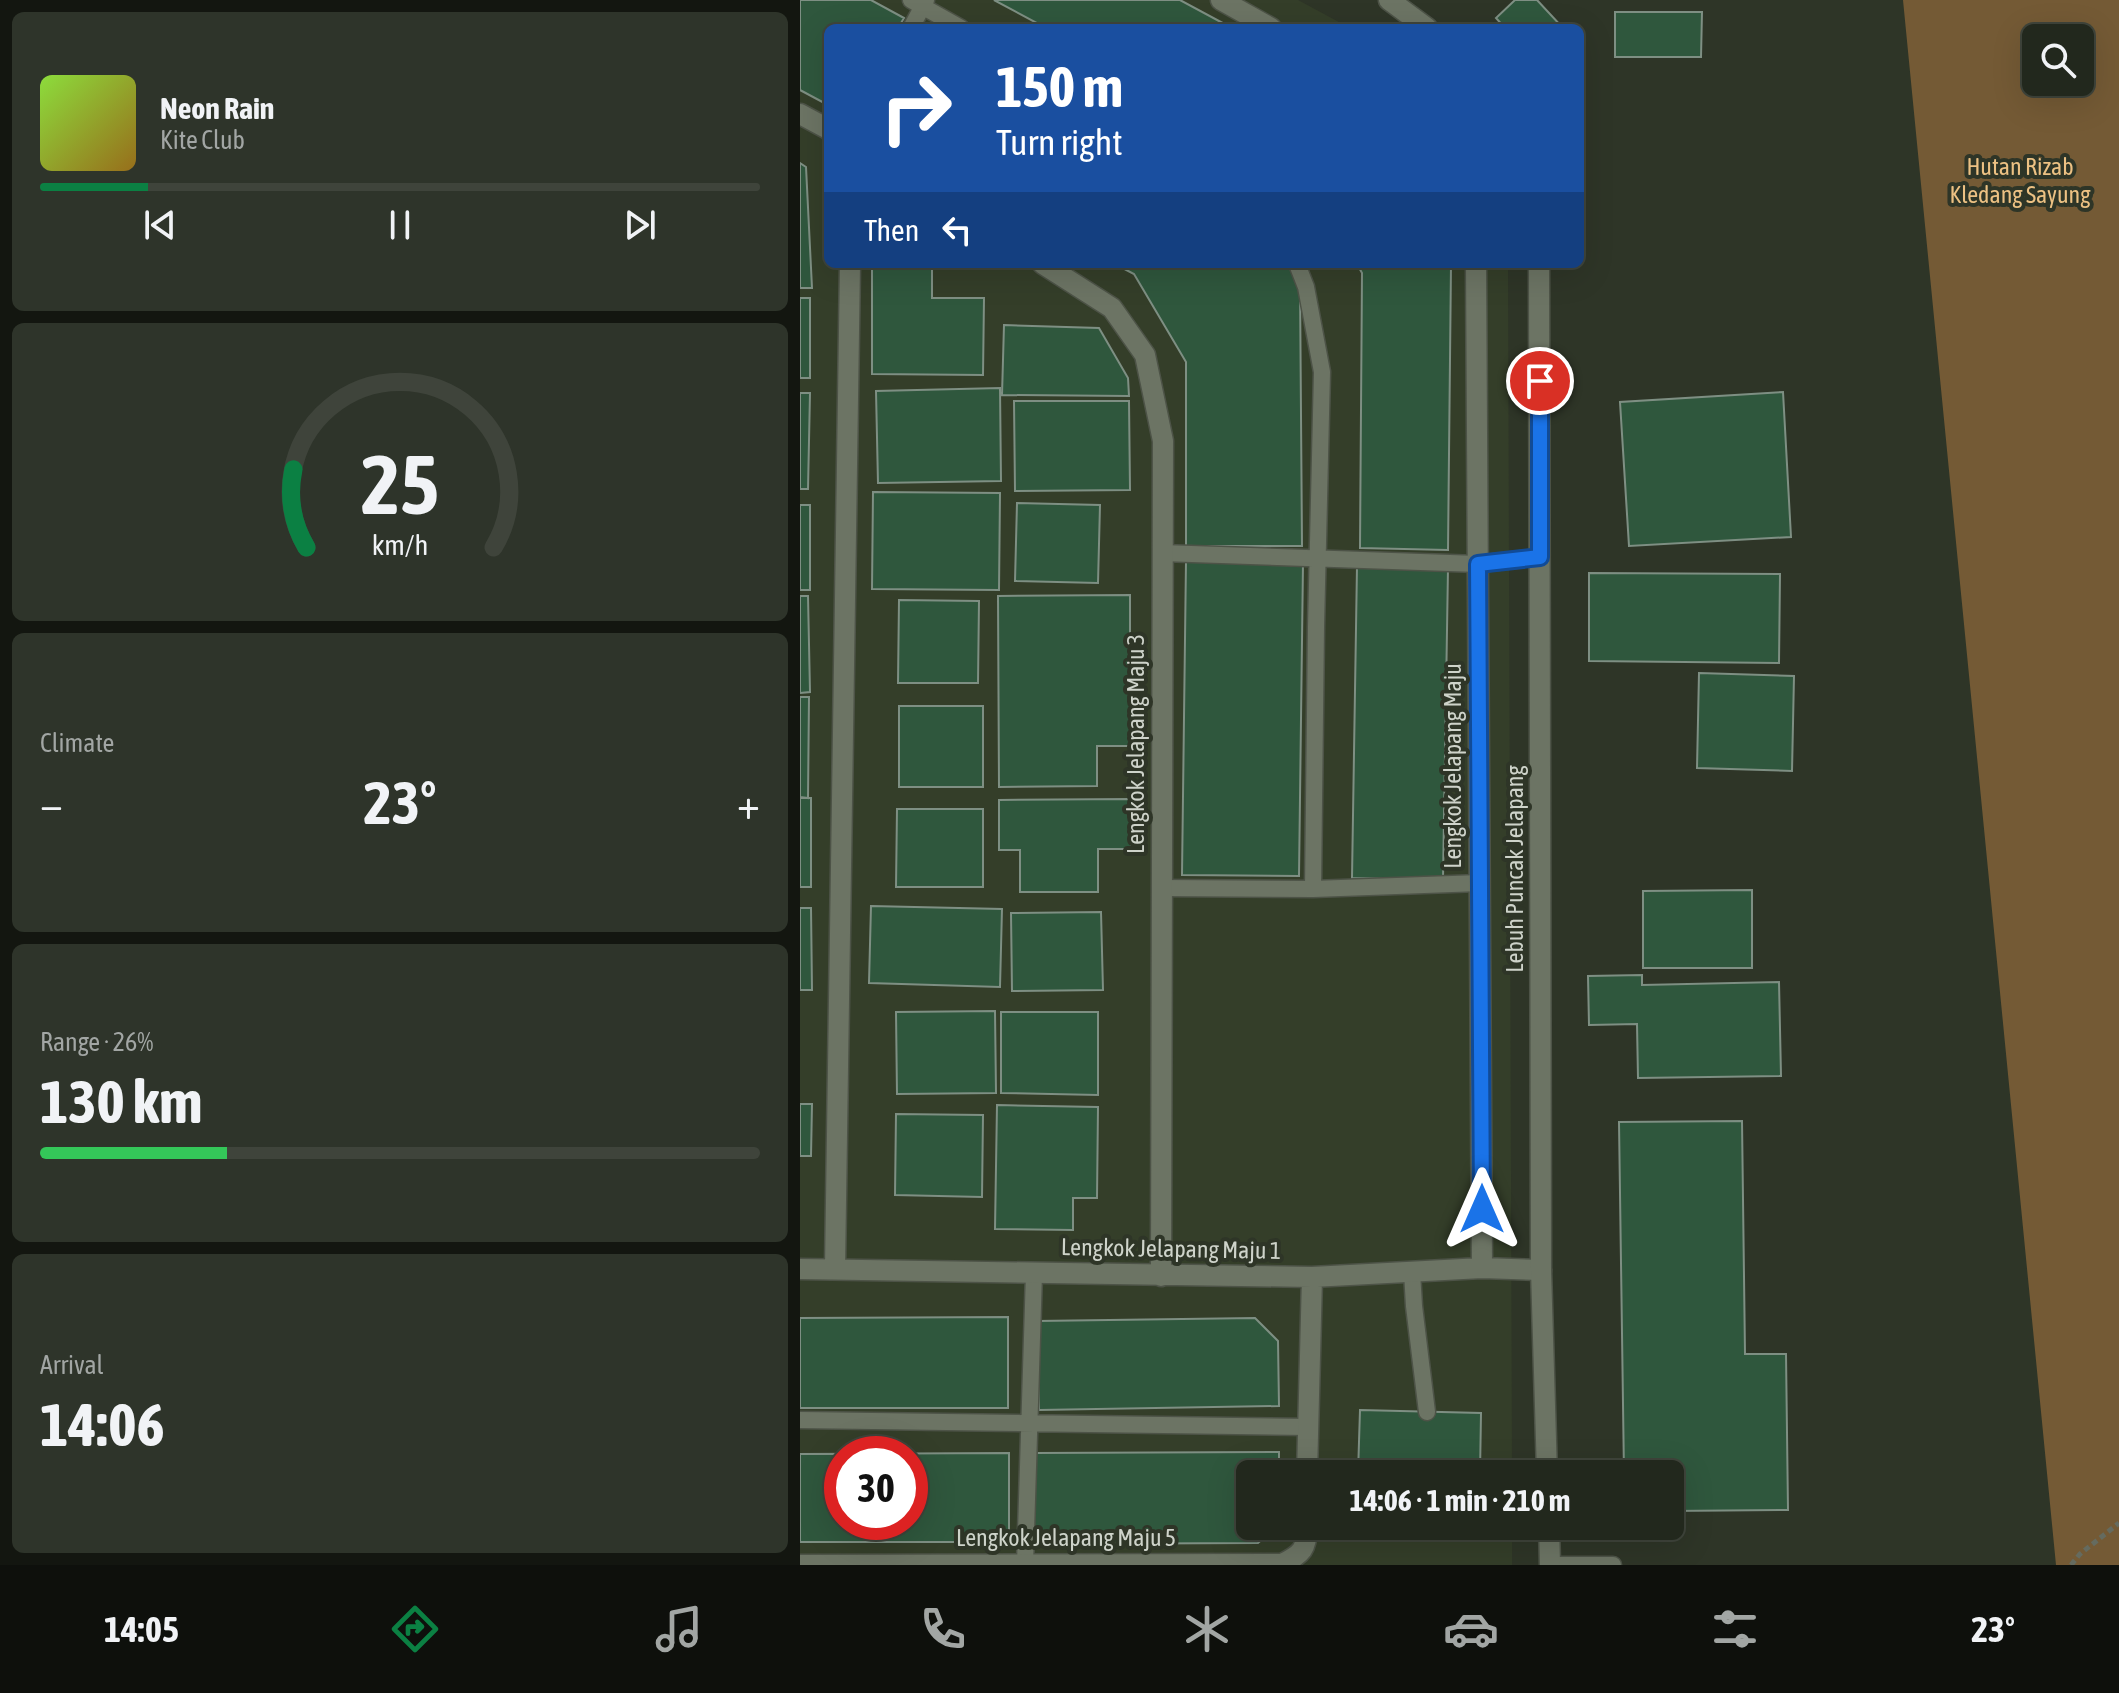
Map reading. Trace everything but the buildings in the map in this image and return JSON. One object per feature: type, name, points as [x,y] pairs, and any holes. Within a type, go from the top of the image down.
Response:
[{"type":"street","points":[[1221,0],[1264,24]]},
{"type":"street","points":[[1389,0],[1422,24]]},
{"type":"street","points":[[800,114],[824,127]]},
{"type":"street","points":[[835,1268],[850,268]]},
{"type":"street","name":"Lengkok Jelapang Maju 3","points":[[1049,268],[1112,308],[1145,355],[1163,441],[1161,1276]]},
{"type":"street","name":"Lengkok Jelapang Maju","points":[[1476,268],[1482,1268]]},
{"type":"street","name":"Lebuh Puncak Jelapang","points":[[1539,268],[1541,1270],[1547,1460]]},
{"type":"street","name":"Lengkok Jelapang Maju 1","points":[[800,1269],[1312,1277],[1482,1268],[1541,1270]]},
{"type":"street","points":[[1307,1460],[1312,1277]]},
{"type":"street","name":"Lengkok Jelapang Maju 5","points":[[800,1565],[1282,1564],[1299,1556],[1307,1540]]},
{"type":"street","points":[[1549,1540],[1550,1565]]},
{"type":"lane","points":[[912,24],[920,2],[955,24]]},
{"type":"lane","points":[[1299,268],[1306,287],[1322,372],[1313,889]]},
{"type":"lane","points":[[1162,553],[1478,564],[1540,557]]},
{"type":"lane","points":[[1161,888],[1313,889],[1480,883]]},
{"type":"lane","points":[[1412,1272],[1427,1412]]},
{"type":"lane","points":[[1025,1564],[1034,1273]]},
{"type":"lane","points":[[800,1420],[1307,1427]]},
{"type":"lane","points":[[1559,1565],[1613,1565]]},
{"type":"path","points":[[2071,1565],[2119,1523]]},
{"type":"shaded area","points":[[800,0],[1298,0],[1343,24],[824,24],[824,268],[1508,268],[1512,1460],[1236,1460],[1236,1540],[1512,1540],[1512,1565],[800,1565]]},
{"type":"green space","name":"Hutan Rizab Kledang Sayung","points":[[1903,0],[2119,0],[2119,1565],[2056,1565]]},
{"type":"route","points":[[1482,1209],[1478,564],[1540,557],[1540,381]]}]
